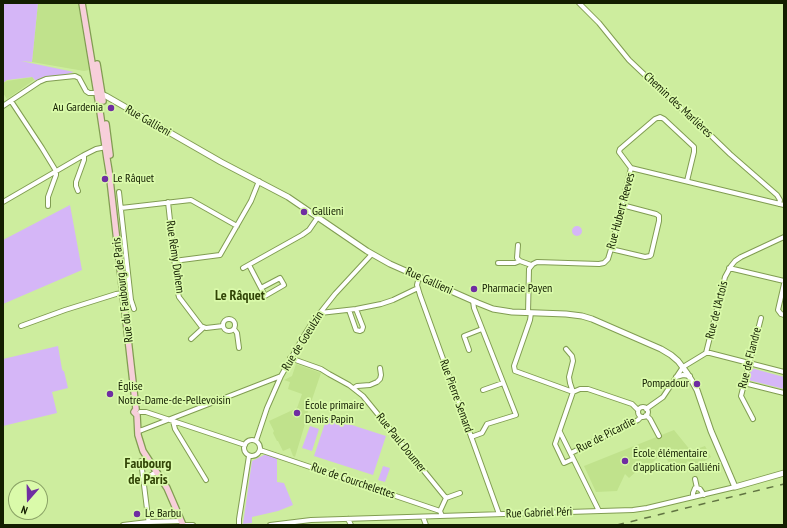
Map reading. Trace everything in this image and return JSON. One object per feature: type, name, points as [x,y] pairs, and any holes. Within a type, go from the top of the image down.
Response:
[{"type":"main road","name":"Rue du Faubourg de Paris","points":[[82,3],[95,76],[100,93],[138,412],[139,440],[143,451],[168,492],[181,524]]},
{"type":"main road","points":[[85,3],[91,28],[100,93]]},
{"type":"street","name":"Chemin des Marlières","points":[[578,3],[599,23],[629,60],[777,196],[782,204]]},
{"type":"street","points":[[3,106],[40,80],[47,78],[75,76],[79,78],[86,91],[89,93],[100,93]]},
{"type":"street","name":"Rue Gallieni","points":[[100,93],[220,162],[288,197],[372,254],[419,277],[485,306],[498,310],[529,313],[571,314],[589,318],[658,347],[671,355],[690,376],[697,390],[711,431],[734,487]]},
{"type":"street","points":[[10,101],[56,171],[48,198],[48,206]]},
{"type":"street","points":[[632,168],[619,152],[623,146],[659,117],[694,147],[687,181]]},
{"type":"street","points":[[3,202],[84,155],[96,149],[107,147]]},
{"type":"street","points":[[78,191],[76,182],[84,160],[84,155]]},
{"type":"street","name":"Rue Hubert Reeves","points":[[498,263],[515,263],[520,261],[531,265],[537,262],[599,264],[606,262],[611,249],[632,168],[782,204]]},
{"type":"street","points":[[174,261],[220,255],[251,201],[258,182]]},
{"type":"street","name":"Rue du Faubourg de Paris","points":[[119,192],[131,300],[134,309]]},
{"type":"street","points":[[121,208],[192,200],[237,226]]},
{"type":"street","name":"Rue Rémy Duhem","points":[[168,202],[179,297],[200,325],[204,328]]},
{"type":"street","points":[[611,249],[645,257],[650,256],[659,221],[659,216],[656,214],[622,205]]},
{"type":"street","points":[[243,268],[302,236],[309,230],[318,217]]},
{"type":"street","points":[[784,237],[741,257],[729,268],[784,283],[778,308],[779,312],[784,315]]},
{"type":"street","points":[[518,245],[518,258],[520,261]]},
{"type":"street","name":"Rue de Goeulzin","points":[[256,441],[267,408],[281,376],[308,328],[341,287],[372,254]]},
{"type":"street","points":[[249,265],[265,296],[284,285],[280,278],[261,288]]},
{"type":"street","points":[[531,265],[529,269],[530,320],[514,366],[514,370],[516,373],[573,392]]},
{"type":"street","name":"Rue de l'Artois","points":[[706,353],[725,277],[729,268]]},
{"type":"street","name":"Rue Pierre Semard","points":[[419,277],[417,283],[418,288],[499,514]]},
{"type":"street","points":[[320,313],[369,307],[389,302],[418,288]]},
{"type":"street","points":[[21,326],[66,310],[123,293]]},
{"type":"street","points":[[471,437],[482,433],[487,424],[516,415],[482,330],[474,308],[474,301]]},
{"type":"street","points":[[349,310],[356,330],[360,331],[363,327],[356,309]]},
{"type":"street","name":"Rue de Flandre","points":[[753,419],[741,398],[761,318]]},
{"type":"street","points":[[223,326],[226,320],[231,319],[234,321],[234,329],[237,332],[239,348]]},
{"type":"street","points":[[191,339],[204,328],[223,326]]},
{"type":"street","points":[[223,326],[227,331],[234,329]]},
{"type":"street","points":[[469,350],[464,336],[482,330]]},
{"type":"street","points":[[566,349],[572,356],[573,361],[569,377],[573,392],[555,444],[564,463],[573,459]]},
{"type":"street","points":[[683,367],[706,353],[710,353],[784,372]]},
{"type":"street","name":"Rue Paul Doumer","points":[[290,358],[322,369],[328,374],[354,388],[366,399],[446,498]]},
{"type":"street","name":"Rue de Picardie","points":[[646,409],[663,397],[683,367]]},
{"type":"street","points":[[354,388],[357,386],[372,385],[377,382],[381,375],[380,368]]},
{"type":"street","points":[[676,378],[683,375],[690,376]]},
{"type":"street","points":[[138,431],[171,420],[281,376]]},
{"type":"street","points":[[483,390],[503,382]]},
{"type":"street","points":[[744,383],[784,393]]},
{"type":"street","points":[[573,392],[577,389],[588,389],[632,404],[638,410],[638,414],[650,419],[658,436]]},
{"type":"street","points":[[638,410],[642,407],[646,409],[648,412],[644,416]]},
{"type":"street","points":[[138,412],[146,412],[244,445]]},
{"type":"street","name":"Rue de Picardie","points":[[571,453],[644,416]]},
{"type":"street","points":[[171,420],[206,480]]},
{"type":"street","points":[[560,432],[599,511]]},
{"type":"street","points":[[249,440],[256,441],[260,445],[260,450],[256,456],[249,456],[244,452],[244,445],[249,440]]},
{"type":"street","name":"Rue de Courchelettes","points":[[260,450],[440,511]]},
{"type":"street","points":[[239,525],[249,456]]},
{"type":"street","points":[[141,461],[149,524]]},
{"type":"street","points":[[144,480],[156,472]]},
{"type":"street","points":[[734,487],[784,473]]},
{"type":"street","points":[[695,479],[697,488],[700,488],[704,495]]},
{"type":"street","name":"Rue Gabriel Péri","points":[[270,525],[306,520],[348,518],[423,517],[640,509],[734,487]]},
{"type":"street","points":[[693,497],[693,492],[695,488],[697,488]]},
{"type":"street","points":[[442,516],[440,511],[446,498],[460,493]]},
{"type":"street","points":[[423,517],[426,525]]},
{"type":"street","points":[[348,518],[351,525]]},
{"type":"street","points":[[123,525],[193,525]]},
{"type":"shaded area","points":[[3,3],[38,3],[32,62],[21,61],[74,72],[64,75],[43,77],[36,81],[32,77],[7,80],[3,83]]},
{"type":"shaded area","points":[[38,3],[78,3],[89,70],[84,71],[32,62]]},
{"type":"shaded area","points":[[33,77],[34,80],[7,99],[3,93],[3,83]]},
{"type":"shaded area","points":[[70,205],[82,270],[3,304],[3,240]]},
{"type":"shaded area","points":[[575,226],[579,226],[581,227],[581,235],[575,236],[572,233],[572,229]]},
{"type":"shaded area","points":[[58,346],[62,369],[64,371],[68,388],[52,392],[57,413],[3,426],[3,359]]},
{"type":"shaded area","name":"École primaire Denis Papin","points":[[296,364],[321,373],[304,423],[305,424],[295,457],[293,456],[290,448],[283,451],[273,433],[274,431],[269,421],[297,408],[302,394],[288,389],[290,382],[284,380],[292,376]]},
{"type":"shaded area","points":[[751,368],[784,377],[784,389],[748,380]]},
{"type":"shaded area","points":[[327,417],[386,436],[373,475],[314,456]]},
{"type":"shaded area","points":[[310,426],[319,429],[312,451],[302,448]]},
{"type":"shaded area","name":"École élémentaire d'application Galliéni","points":[[674,430],[691,451],[705,446],[711,457],[695,467],[688,461],[679,470],[676,467],[674,468],[667,460],[668,459],[665,455],[668,452],[665,450],[643,472],[640,468],[629,478],[625,474],[617,491],[596,492],[584,466]]},
{"type":"shaded area","points":[[266,454],[277,458],[277,482],[284,483],[293,505],[278,511],[252,517],[252,523],[243,524],[252,461]]},
{"type":"shaded area","points":[[383,466],[390,468],[385,482],[378,480]]},
{"type":"railway","points":[[617,525],[784,484]]},
{"type":"place","name":"Au Gardenia","points":[[111,108]]},
{"type":"place","name":"Le Râquet","points":[[105,179]]},
{"type":"place","name":"Gallieni","points":[[304,212]]},
{"type":"place","name":"Pharmacie Payen","points":[[474,289]]},
{"type":"place","name":"Pompadour","points":[[697,384]]},
{"type":"place","name":"Église Notre-Dame-de-Pellevoisin","points":[[110,394]]},
{"type":"place","name":"École primaire Denis Papin","points":[[297,413]]},
{"type":"place","name":"École élémentaire d'application Galliéni","points":[[625,461]]},
{"type":"place","name":"Le Barbu","points":[[137,514]]},
{"type":"district","name":"Le Râquet","points":[[240,296]]},
{"type":"district","name":"Faubourg de Paris","points":[[148,472]]}]
